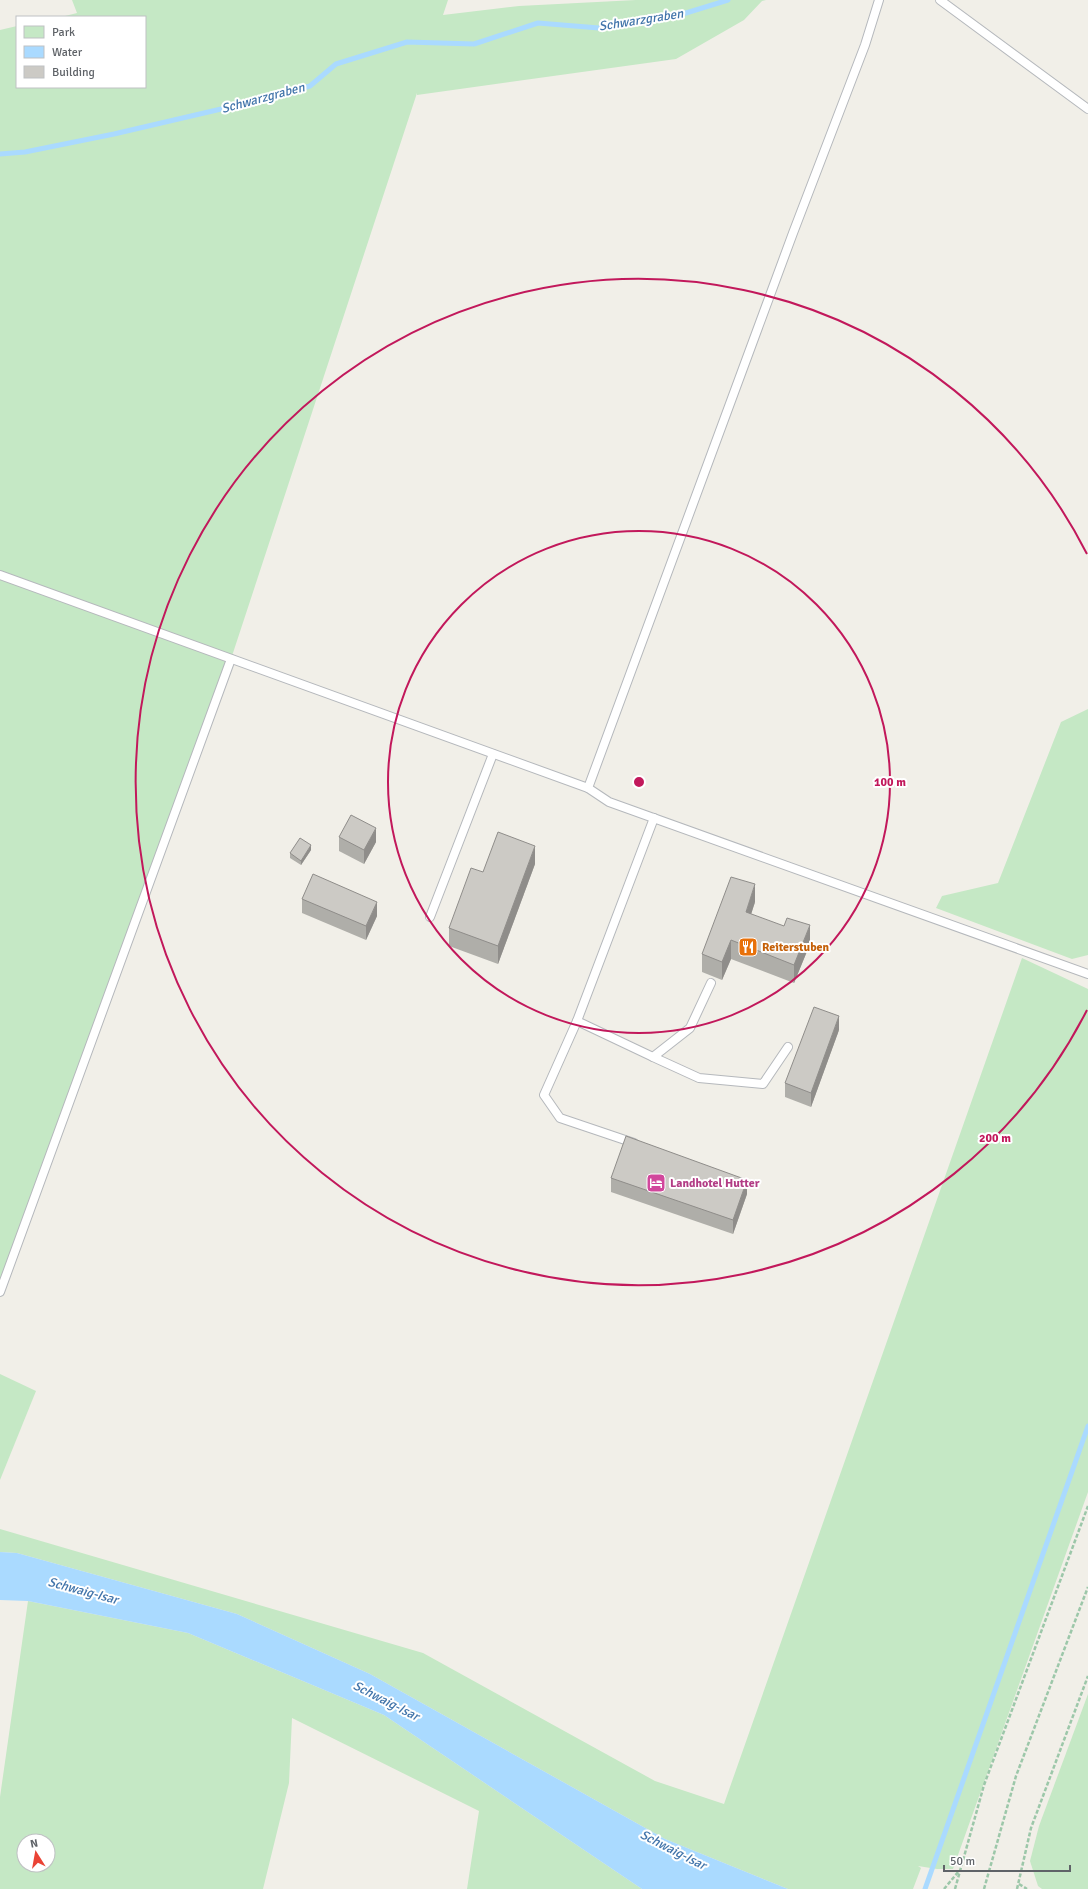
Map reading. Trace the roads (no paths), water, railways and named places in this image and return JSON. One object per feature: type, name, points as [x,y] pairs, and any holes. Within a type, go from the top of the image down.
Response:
[{"type":"lane","points":[[588,788],[788,248],[865,45],[879,0]]},
{"type":"lane","points":[[940,0],[1088,109]]},
{"type":"lane","points":[[0,575],[588,788],[610,802],[1088,974]]},
{"type":"lane","points":[[0,1292],[231,659]]},
{"type":"lane","points":[[430,917],[493,754]]},
{"type":"lane","points":[[640,1145],[560,1118],[544,1095],[577,1021],[654,818]]},
{"type":"lane","points":[[653,1057],[690,1028],[711,983]]},
{"type":"lane","points":[[577,1021],[700,1078],[763,1084],[788,1047]]},
{"type":"water","name":"Schwaig-Isar","points":[[0,1552],[17,1553],[237,1614],[370,1674],[665,1839],[788,1889],[642,1889],[384,1715],[188,1633],[28,1601],[0,1600]]},
{"type":"waterway","name":"Schwarzgraben","points":[[0,154],[25,152],[114,134],[260,100],[310,86],[336,64],[407,42],[474,44],[538,23],[599,28],[673,17],[728,0]]},
{"type":"waterway","points":[[925,1889],[1088,1426]]},
{"type":"place","name":"Reiterstuben","points":[[748,947]]},
{"type":"place","name":"Landhotel Hutter","points":[[656,1183]]}]
